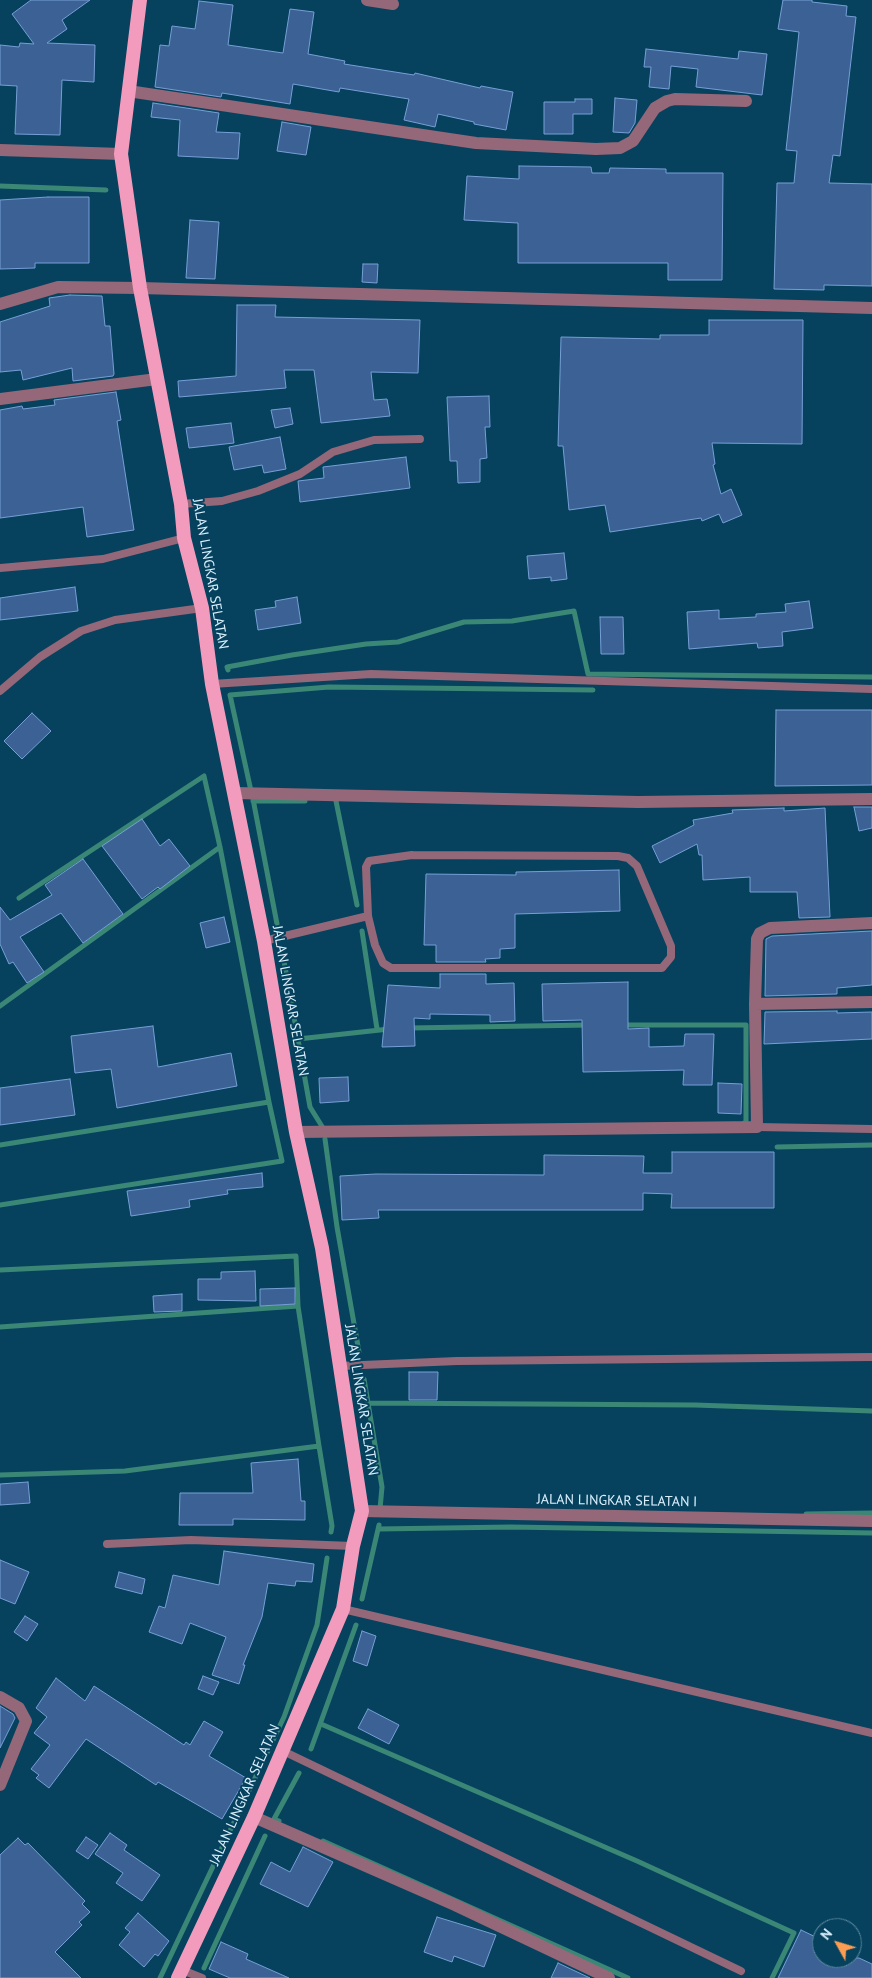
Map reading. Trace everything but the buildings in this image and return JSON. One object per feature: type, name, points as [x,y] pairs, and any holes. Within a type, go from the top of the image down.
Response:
[{"type":"highway","name":"JALAN LINGKAR SELATAN","points":[[140,0],[122,154],[140,288],[181,504],[184,538],[202,608],[212,684],[264,941],[296,1132],[322,1248],[362,1511],[353,1546],[343,1609],[254,1817],[180,1974]]},
{"type":"street","points":[[367,0],[393,4]]},
{"type":"street","points":[[128,90],[476,143],[596,149],[620,148],[633,141],[655,108],[667,101],[675,99],[746,101]]},
{"type":"street","points":[[0,150],[122,154]]},
{"type":"street","points":[[0,304],[58,287],[872,308]]},
{"type":"street","points":[[0,399],[157,380]]},
{"type":"street","points":[[235,793],[638,802],[872,799]]},
{"type":"street","points":[[296,1132],[757,1127],[755,1004],[757,939],[764,930],[872,923]]},
{"type":"street","points":[[755,1004],[872,1002]]},
{"type":"street","name":"JALAN LINGKAR SELATAN I","points":[[362,1511],[872,1521]]},
{"type":"street","points":[[0,1697],[19,1708],[26,1721],[0,1785]]},
{"type":"street","points":[[254,1817],[455,1905],[609,1978]]},
{"type":"lane","points":[[181,504],[222,501],[258,491],[300,474],[333,452],[374,440],[420,440]]},
{"type":"lane","points":[[0,568],[103,560],[184,538]]},
{"type":"lane","points":[[0,691],[40,657],[81,631],[115,620],[202,608]]},
{"type":"lane","points":[[212,684],[372,674],[872,689]]},
{"type":"lane","points":[[412,855],[618,856],[628,858],[637,866],[671,946],[670,957],[662,968],[391,968],[383,963],[375,945],[368,916],[366,867],[369,861],[412,855]]},
{"type":"lane","points":[[264,941],[368,916]]},
{"type":"lane","points":[[757,1127],[872,1130]]},
{"type":"lane","points":[[339,1366],[457,1361],[872,1357]]},
{"type":"lane","points":[[107,1544],[191,1540],[353,1546]]},
{"type":"lane","points":[[343,1609],[872,1733]]},
{"type":"lane","points":[[283,1751],[453,1835],[741,1971]]},
{"type":"lane","points":[[180,1974],[202,1978]]},
{"type":"waterway","points":[[0,186],[106,190]]},
{"type":"waterway","points":[[228,670],[227,667],[292,655],[366,644],[398,642],[464,622],[512,621],[574,611],[588,674],[872,677]]},
{"type":"waterway","points":[[251,791],[230,695],[329,687],[593,690]]},
{"type":"waterway","points":[[19,898],[204,776],[220,847]]},
{"type":"waterway","points":[[253,799],[277,924]]},
{"type":"waterway","points":[[253,801],[305,801]]},
{"type":"waterway","points":[[336,801],[357,905]]},
{"type":"waterway","points":[[0,1006],[220,847],[269,1102],[0,1145]]},
{"type":"waterway","points":[[362,931],[377,1029]]},
{"type":"waterway","points":[[282,950],[310,1107],[323,1128]]},
{"type":"waterway","points":[[410,1028],[589,1025]]},
{"type":"waterway","points":[[622,1025],[746,1025],[746,1123],[744,1123]]},
{"type":"waterway","points":[[298,1039],[389,1029]]},
{"type":"waterway","points":[[0,1205],[282,1161],[269,1102]]},
{"type":"waterway","points":[[325,1139],[337,1227],[359,1352]]},
{"type":"waterway","points":[[777,1147],[872,1145]]},
{"type":"waterway","points":[[0,1270],[296,1256],[298,1306]]},
{"type":"waterway","points":[[0,1327],[298,1306],[319,1446],[125,1471],[0,1475]]},
{"type":"waterway","points":[[364,1379],[382,1487],[380,1509]]},
{"type":"waterway","points":[[368,1403],[695,1405],[872,1411]]},
{"type":"waterway","points":[[319,1446],[332,1526],[331,1532]]},
{"type":"waterway","points":[[806,1514],[872,1513]]},
{"type":"waterway","points":[[362,1599],[379,1525]]},
{"type":"waterway","points":[[378,1529],[511,1527],[872,1533]]},
{"type":"waterway","points":[[160,1978],[284,1717],[317,1625],[327,1558]]},
{"type":"waterway","points":[[311,1749],[356,1625]]},
{"type":"waterway","points":[[321,1724],[637,1861],[794,1933],[772,1978]]},
{"type":"waterway","points":[[279,1821],[274,1819],[299,1773]]},
{"type":"waterway","points":[[204,1968],[265,1836]]},
{"type":"waterway","points":[[323,1841],[628,1978]]}]
